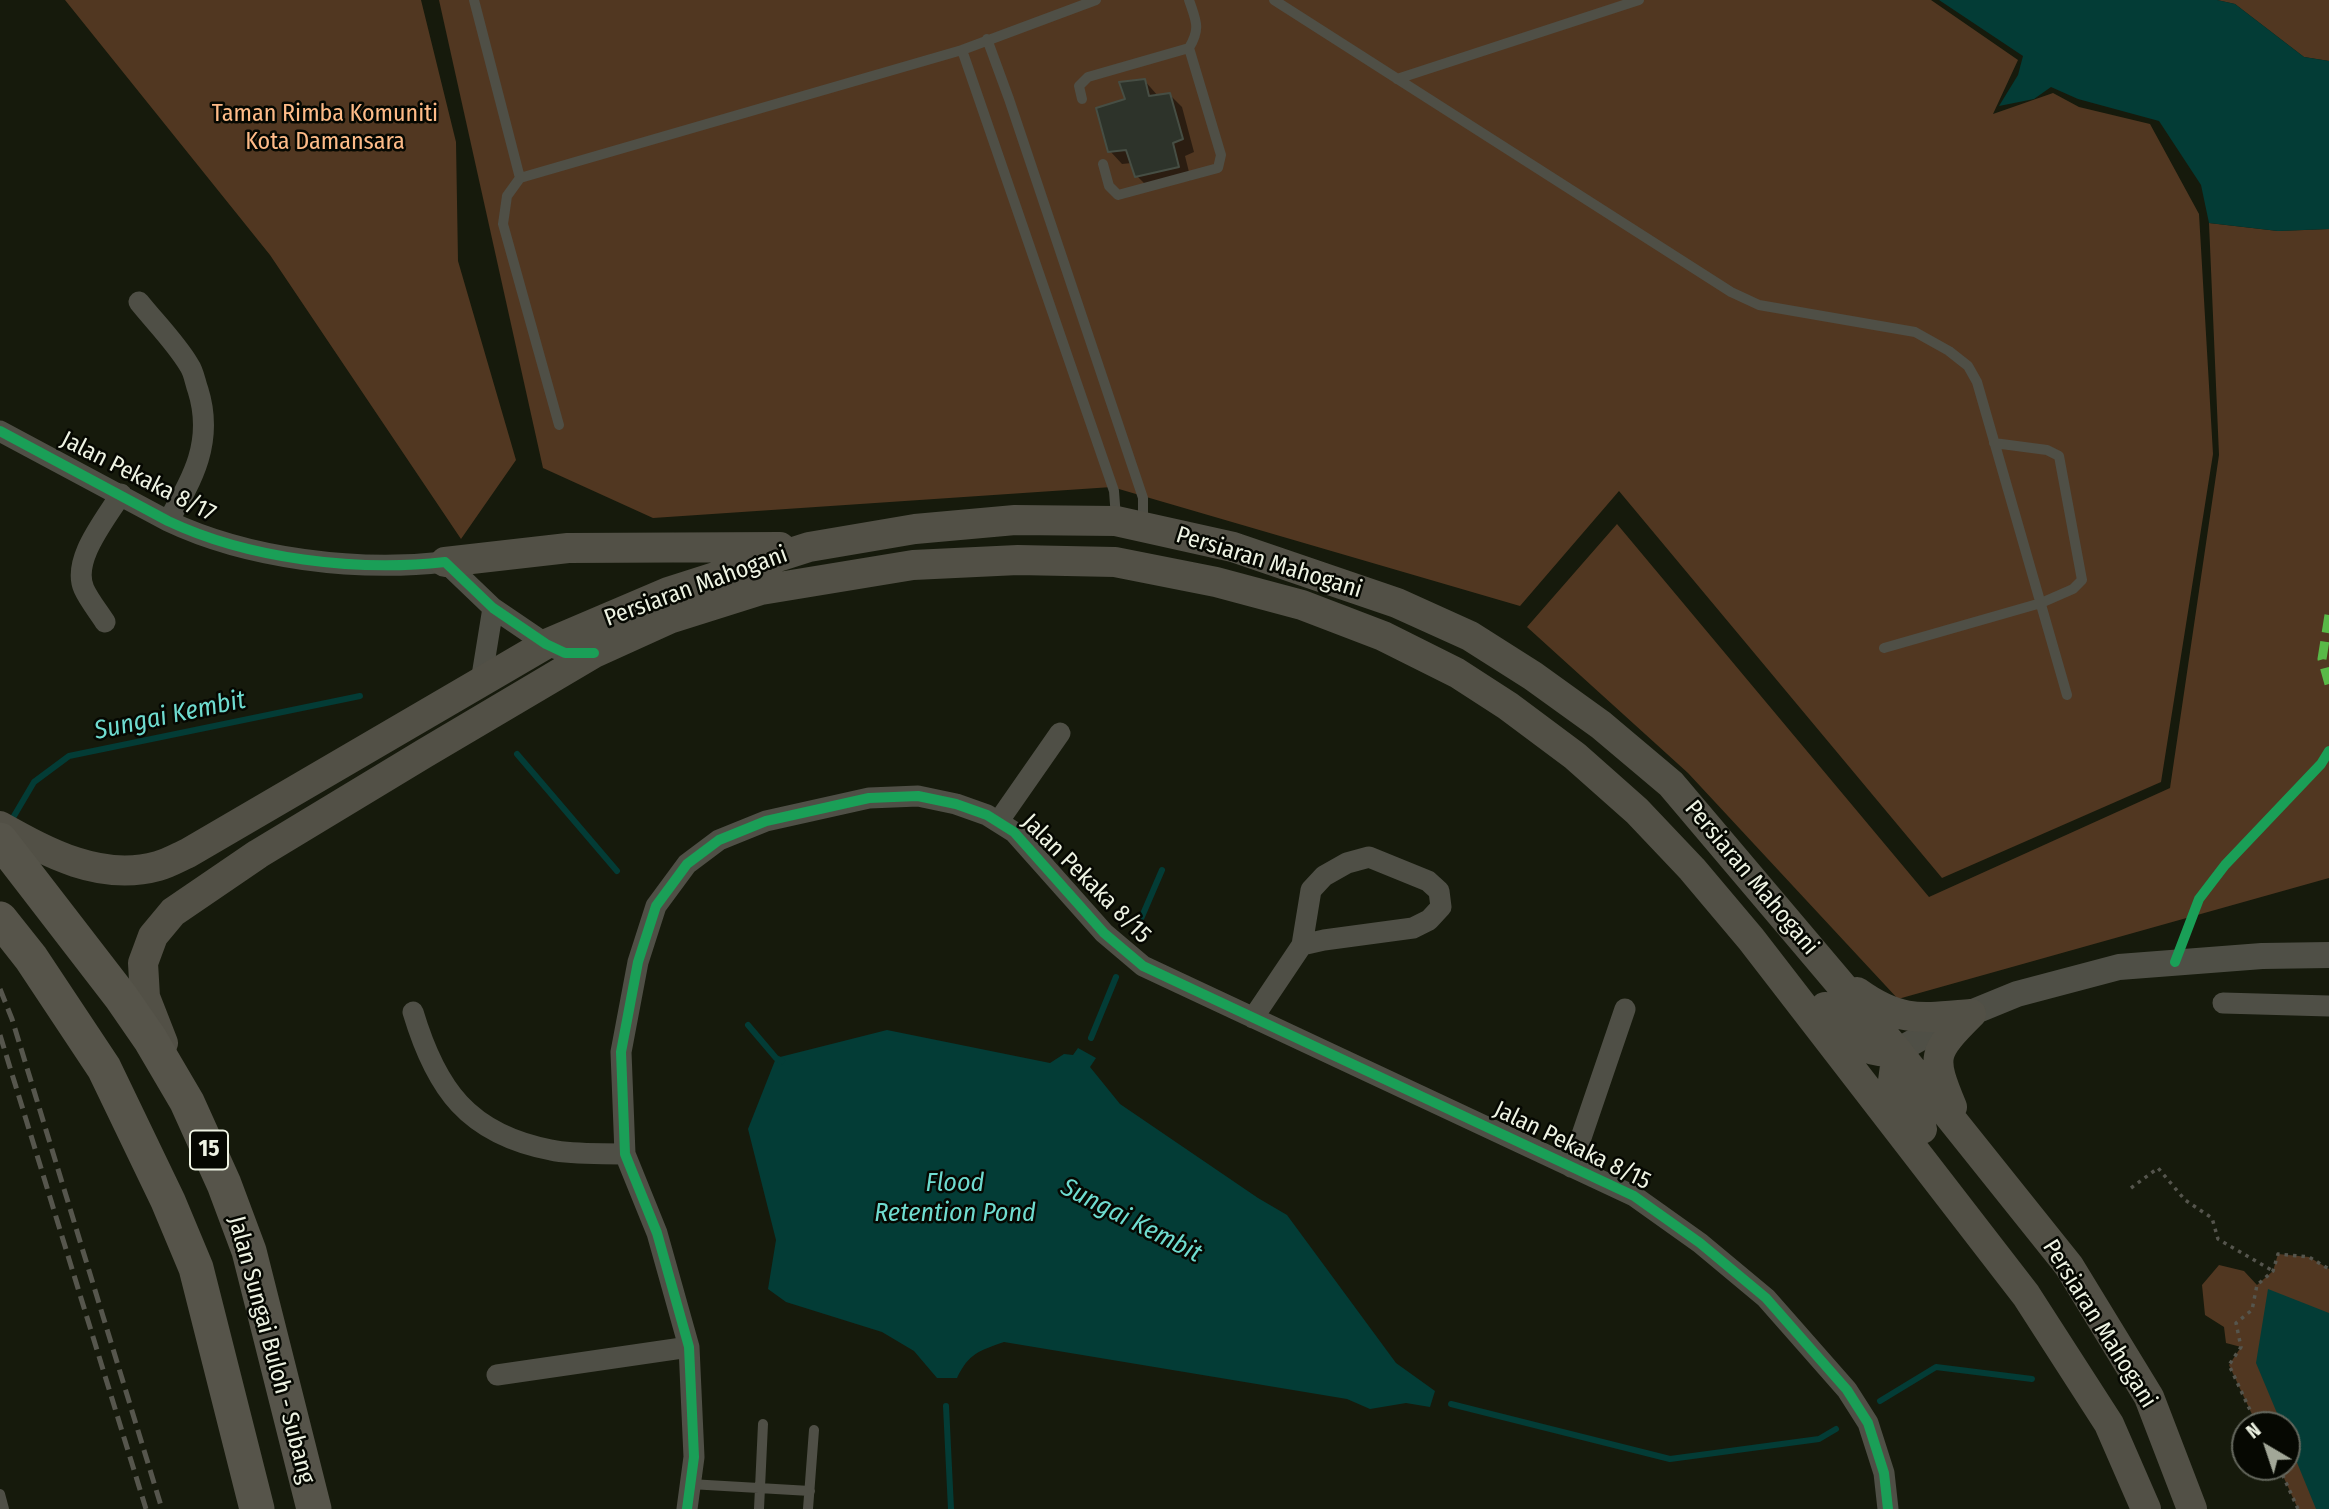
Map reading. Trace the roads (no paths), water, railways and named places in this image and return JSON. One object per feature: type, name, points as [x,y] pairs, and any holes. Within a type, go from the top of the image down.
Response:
[{"type":"highway","name":"Jalan Sungai Buloh - Subang","points":[[0,840],[121,997],[150,1039],[187,1102],[224,1184],[249,1251],[314,1509]]},
{"type":"highway","name":"Jalan Sungai Buloh - Subang","points":[[0,919],[31,958],[104,1068],[168,1201],[196,1268],[257,1509]]},
{"type":"main road","name":"Persiaran Mahogani","points":[[0,826],[48,853],[84,865],[127,871],[159,866],[188,853],[546,644],[668,592],[809,547],[915,529],[1015,520],[1129,524],[1233,547],[1396,603],[1470,636],[1533,676],[1601,725],[1671,784],[1897,1051],[2068,1266],[2149,1397],[2192,1509]]},
{"type":"main road","points":[[445,562],[569,548],[809,547]]},
{"type":"main road","name":"Persiaran Mahogani","points":[[187,1102],[145,997],[143,963],[153,936],[173,912],[258,854],[594,653],[669,619],[761,590],[913,565],[1018,560],[1115,562],[1216,582],[1302,605],[1384,636],[1457,673],[1508,706],[1575,756],[1637,811],[1692,869],[1751,939],[2026,1295],[2109,1424],[2146,1509]]},
{"type":"main road","points":[[1751,939],[1765,946],[1786,963],[1862,1046],[1872,1052],[1897,1051],[1893,1081],[1900,1100],[2011,1248],[2026,1295]]},
{"type":"main road","points":[[1834,976],[1889,1012],[1931,1017],[1971,1014]]},
{"type":"main road","points":[[1965,1136],[1937,1067],[1938,1054],[1946,1039],[1971,1014]]},
{"type":"street","points":[[139,302],[190,366],[201,400],[204,430],[199,458],[191,483],[168,521]]},
{"type":"street","name":"Jalan Pekaka 8/17","points":[[0,430],[195,534],[246,549],[302,559],[375,564],[445,562]]},
{"type":"street","points":[[105,622],[84,589],[80,576],[82,560],[121,494]]},
{"type":"street","points":[[445,562],[493,608],[546,644],[565,653],[594,653]]},
{"type":"street","points":[[481,682],[493,608]]},
{"type":"street","points":[[998,821],[1060,733]]},
{"type":"street","name":"Jalan Pekaka 8/15","points":[[687,1509],[694,1457],[689,1347],[657,1233],[625,1154],[621,1052],[638,962],[656,906],[687,864],[719,840],[766,821],[869,798],[918,796],[956,804],[988,815],[1014,832],[1104,933],[1143,966],[1633,1196],[1700,1243],[1766,1298],[1847,1390],[1868,1423],[1884,1473],[1888,1509]]},
{"type":"street","points":[[1253,1017],[1302,945],[1311,890],[1324,876],[1346,863],[1369,857],[1428,881],[1439,891],[1441,907],[1429,920],[1413,928],[1302,945]]},
{"type":"street","points":[[1897,1051],[1951,1021],[2017,994],[2119,967],[2262,956],[2329,955]]},
{"type":"street","points":[[2224,1003],[2329,1006]]},
{"type":"street","points":[[1571,1167],[1625,1009]]},
{"type":"street","points":[[413,1012],[425,1051],[450,1096],[476,1120],[507,1140],[553,1151],[625,1154]]},
{"type":"street","points":[[497,1375],[689,1347]]},
{"type":"lane","points":[[474,0],[520,178]]},
{"type":"lane","points":[[559,425],[503,225],[507,197],[520,178],[962,50],[1096,0]]},
{"type":"lane","points":[[1103,164],[1110,186],[1118,195],[1218,168],[1221,155],[1189,48],[1198,26],[1189,0]]},
{"type":"lane","points":[[1274,0],[1731,292],[1759,304],[1915,331],[1968,366],[1977,382],[2067,695]]},
{"type":"lane","points":[[1397,79],[1639,0]]},
{"type":"lane","points":[[987,39],[1143,498],[1129,524]]},
{"type":"lane","points":[[1082,99],[1079,86],[1088,77],[1189,48]]},
{"type":"lane","points":[[962,50],[1114,491],[1129,524]]},
{"type":"lane","points":[[1884,648],[2041,603],[2073,589],[2082,580],[2059,456],[2047,450],[1994,443]]},
{"type":"lane","points":[[759,1509],[763,1424]]},
{"type":"lane","points":[[808,1509],[814,1430]]},
{"type":"lane","points":[[690,1484],[810,1491]]},
{"type":"lane","points":[[0,1494],[4,1509]]},
{"type":"water","points":[[1939,0],[2217,0],[2235,4],[2304,57],[2329,61],[2329,229],[2278,231],[2209,223],[2201,185],[2159,121],[2078,99],[2051,87],[2034,99],[1999,106],[2018,75],[2023,56]]},
{"type":"water","name":"Flood Retention Pond","points":[[887,1030],[1050,1063],[1064,1054],[1073,1055],[1078,1048],[1096,1058],[1090,1067],[1120,1104],[1287,1215],[1396,1363],[1435,1391],[1430,1407],[1406,1403],[1370,1409],[1347,1399],[1004,1342],[976,1354],[966,1363],[957,1378],[937,1378],[914,1351],[882,1332],[786,1302],[768,1289],[776,1240],[748,1129],[776,1058]]},
{"type":"water","points":[[2268,1289],[2329,1313],[2329,1509],[2316,1509],[2301,1472],[2301,1411],[2276,1411],[2256,1363]]},
{"type":"waterway","name":"Sungai Kembit","points":[[14,816],[34,782],[69,756],[360,696]]},
{"type":"waterway","name":"Sungai Kembit","points":[[517,754],[617,871]]},
{"type":"waterway","points":[[1134,935],[1162,870]]},
{"type":"waterway","points":[[1091,1038],[1116,977]]},
{"type":"waterway","name":"Sungai Kembit","points":[[748,1025],[776,1058],[782,1061]]},
{"type":"waterway","name":"Sungai Kembit","points":[[1880,1401],[1936,1367],[2032,1379]]},
{"type":"waterway","name":"Sungai Kembit","points":[[1451,1404],[1670,1459],[1819,1439],[1836,1429]]},
{"type":"waterway","points":[[946,1406],[951,1509]]},
{"type":"railway","points":[[0,989],[12,1019],[162,1509]]},
{"type":"railway","points":[[0,1035],[146,1509]]},
{"type":"park label","name":"Taman Rimba Komuniti Kota Damansara","points":[[325,128]]}]
